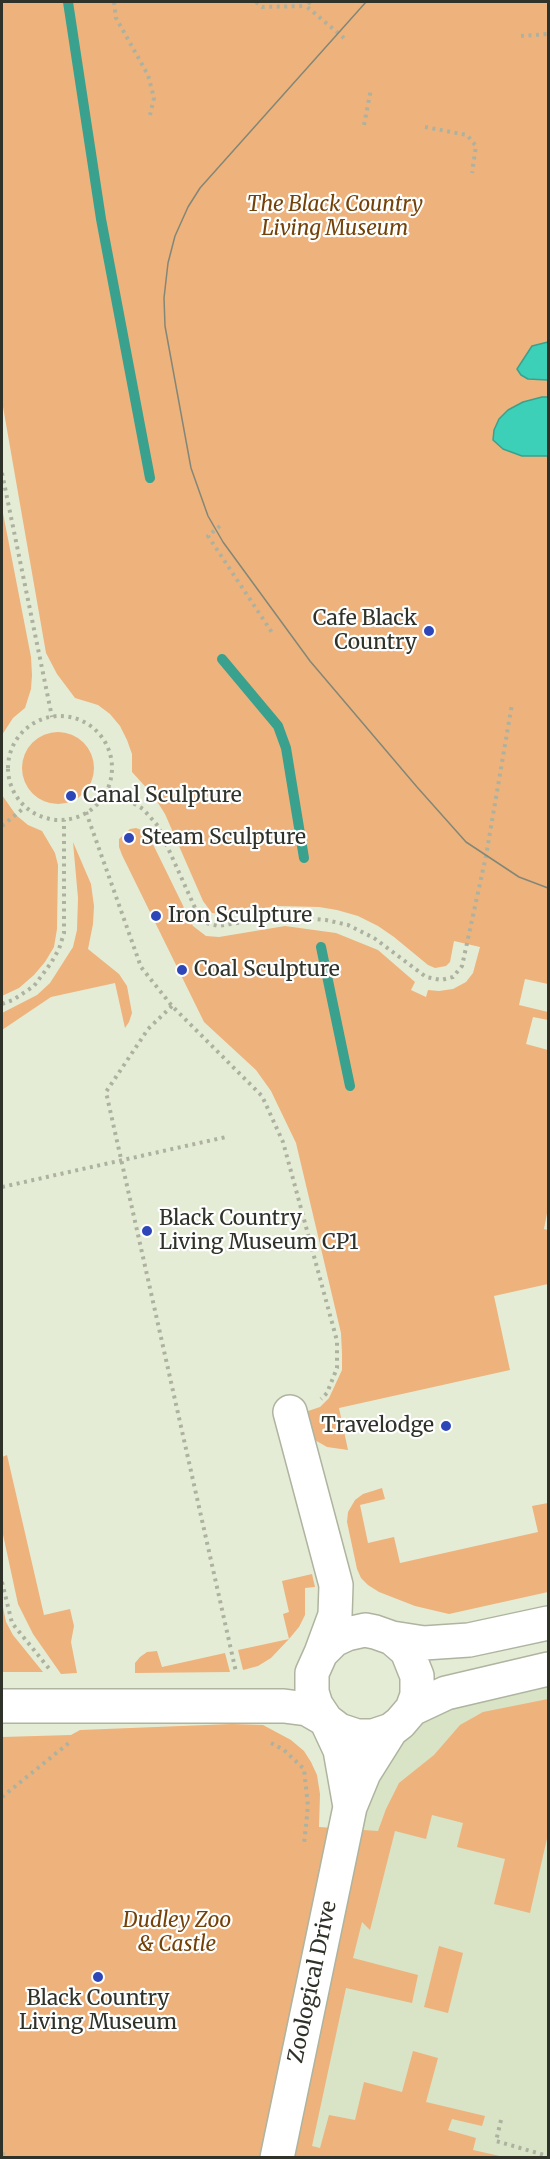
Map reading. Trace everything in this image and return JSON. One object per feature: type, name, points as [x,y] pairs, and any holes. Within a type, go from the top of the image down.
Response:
[{"type":"street","points":[[290,1412],[336,1585],[335,1615],[312,1673],[312,1692],[316,1705],[326,1720]]},
{"type":"street","points":[[336,1585],[348,1604],[366,1623],[407,1651],[417,1676],[417,1695],[401,1719]]},
{"type":"street","points":[[2,1706],[39,1706],[78,1718],[248,1705],[273,1700],[296,1686],[334,1640],[347,1634],[365,1630],[388,1637],[424,1643],[469,1640],[549,1623]]},
{"type":"street","points":[[248,1705],[307,1709],[339,1730],[357,1736],[374,1736],[446,1693],[549,1670]]},
{"type":"street","name":"Zoological Drive","points":[[277,2157],[350,1807],[364,1773],[401,1719]]},
{"type":"street","name":"Zoological Drive","points":[[326,1720],[340,1750],[350,1807]]},
{"type":"path","points":[[114,2],[116,18],[148,75],[153,98],[150,115]]},
{"type":"path","points":[[256,2],[262,8],[306,6],[310,2]]},
{"type":"path","points":[[306,6],[344,38]]},
{"type":"path","points":[[521,36],[549,34]]},
{"type":"path","points":[[364,125],[371,89]]},
{"type":"path","points":[[425,127],[467,135],[477,146],[472,173]]},
{"type":"path","points":[[2,473],[52,717]]},
{"type":"path","points":[[219,526],[208,536],[273,634]]},
{"type":"path","points":[[108,788],[143,809],[158,826],[196,910],[206,923],[218,926],[282,916],[326,920],[348,925],[374,938],[426,976],[441,980],[453,976],[462,966],[486,856],[512,704]]},
{"type":"path","points":[[52,717],[68,717],[81,721],[101,737],[108,748],[111,761],[112,775],[101,801],[78,817],[64,820],[37,815],[25,807],[16,797],[10,783],[9,757],[13,745],[31,725],[52,717]]},
{"type":"path","points":[[2,826],[25,807]]},
{"type":"path","points":[[86,812],[141,967],[172,1006],[262,1096],[283,1142],[337,1341],[337,1368],[327,1394],[313,1405],[290,1412]]},
{"type":"path","points":[[2,1004],[13,1000],[34,986],[59,949],[64,933],[64,820]]},
{"type":"path","points":[[172,1006],[148,1029],[106,1092],[237,1677],[248,1705]]},
{"type":"path","points":[[2,1186],[226,1137]]},
{"type":"path","points":[[2,1582],[12,1623],[57,1680]]},
{"type":"path","points":[[2,1797],[65,1748],[78,1718]]},
{"type":"path","points":[[265,1739],[284,1750],[304,1769],[308,1806],[303,1854]]},
{"type":"path","points":[[501,2120],[496,2141],[549,2156]]},
{"type":"path","points":[[2,2153],[8,2157]]},
{"type":"shaded area","points":[[548,1669],[548,2157],[310,2157],[326,1925],[391,1730]]},
{"type":"green space","name":"The Black Country Living Museum","points":[[2,2],[548,2],[548,984],[525,979],[519,1005],[548,1012],[548,1020],[533,1017],[526,1044],[548,1050],[548,1208],[544,1229],[548,1230],[548,1284],[494,1296],[510,1370],[339,1408],[348,1450],[327,1447],[313,1439],[302,1413],[320,1407],[329,1398],[342,1370],[342,1354],[341,1333],[296,1143],[271,1091],[256,1070],[204,1022],[122,855],[119,839],[130,829],[136,828],[147,832],[193,926],[206,936],[219,937],[285,926],[336,933],[378,950],[415,982],[411,990],[426,997],[428,990],[453,989],[466,982],[473,973],[480,947],[454,941],[450,962],[446,966],[435,968],[378,926],[358,916],[337,910],[277,906],[225,914],[212,913],[203,901],[165,814],[153,795],[132,772],[132,754],[120,726],[98,705],[75,698],[57,674],[46,653],[2,401]]},
{"type":"green space","points":[[2,508],[31,657],[32,675],[31,689],[25,708],[13,718],[2,735]]},
{"type":"green space","points":[[58,732],[78,738],[88,748],[94,768],[88,788],[78,798],[58,804],[38,798],[28,788],[22,768],[28,748],[38,738]]},
{"type":"green space","points":[[2,795],[16,815],[28,825],[42,831],[55,853],[58,865],[57,929],[54,947],[34,975],[19,988],[2,996]]},
{"type":"green space","points":[[73,842],[91,884],[94,906],[88,949],[119,974],[127,986],[132,1013],[129,1022],[125,1028],[115,983],[51,997],[2,1030],[2,1013],[37,995],[50,983],[73,947],[77,930],[78,898]]},
{"type":"green space","points":[[7,1455],[44,1615],[70,1609],[74,1626],[71,1642],[77,1673],[61,1674],[33,1634],[18,1604],[2,1530],[2,1457]]},
{"type":"green space","points":[[382,1488],[385,1499],[360,1505],[368,1543],[394,1537],[400,1563],[538,1532],[532,1506],[548,1503],[548,1592],[449,1614],[415,1606],[379,1592],[361,1578],[347,1522],[348,1512],[355,1500],[363,1494]]},
{"type":"green space","points":[[312,1574],[315,1587],[305,1588],[305,1615],[289,1639],[283,1614],[289,1612],[282,1581]]},
{"type":"green space","points":[[2,1602],[6,1622],[13,1635],[43,1672],[2,1672]]},
{"type":"green space","points":[[289,1639],[271,1658],[258,1666],[243,1670],[238,1650]]},
{"type":"green space","points":[[157,1651],[162,1667],[225,1653],[230,1672],[135,1673],[135,1663],[140,1657],[147,1652]]},
{"type":"green space","name":"Dudley Zoo & Castle","points":[[548,1699],[548,1834],[530,1913],[494,1904],[505,1859],[457,1847],[463,1823],[432,1815],[426,1839],[395,1831],[370,1930],[362,1922],[353,1958],[418,1975],[412,2003],[346,1988],[312,2146],[320,2148],[329,2115],[355,2120],[364,2082],[402,2092],[413,2051],[438,2058],[426,2102],[485,2116],[482,2126],[452,2119],[448,2130],[476,2138],[473,2150],[504,2157],[2,2157],[2,1737],[71,1735],[80,1730],[232,1724],[263,1725],[291,1740],[304,1751],[311,1762],[317,1775],[320,1794],[319,1827],[378,1831],[399,1783],[434,1755],[460,1725],[483,1712]]},
{"type":"green space","points":[[439,1946],[463,1953],[448,2013],[424,2007]]},
{"type":"water","points":[[548,342],[548,380],[528,379],[521,375],[517,369],[532,346]]},
{"type":"water","points":[[548,397],[548,456],[522,456],[503,449],[493,440],[499,419],[508,410],[523,402]]},
{"type":"waterway","points":[[68,2],[101,219],[150,478]]},
{"type":"waterway","points":[[222,659],[278,726],[286,748],[304,858]]},
{"type":"waterway","points":[[321,947],[350,1086]]},
{"type":"tram line","points":[[366,2],[200,188],[188,207],[175,236],[168,263],[164,298],[165,326],[191,468],[208,516],[223,542],[310,661],[417,787],[466,842],[519,877],[548,888]]},
{"type":"place","name":"Cafe Black Country","points":[[429,631]]},
{"type":"place","name":"Canal Sculpture","points":[[71,796]]},
{"type":"place","name":"Steam Sculpture","points":[[129,838]]},
{"type":"place","name":"Iron Sculpture","points":[[156,916]]},
{"type":"place","name":"Coal Sculpture","points":[[182,970]]},
{"type":"place","name":"Black Country Living Museum CP1","points":[[147,1231]]},
{"type":"place","name":"Travelodge","points":[[446,1426]]},
{"type":"place","name":"Black Country Living Museum","points":[[98,1977]]}]
